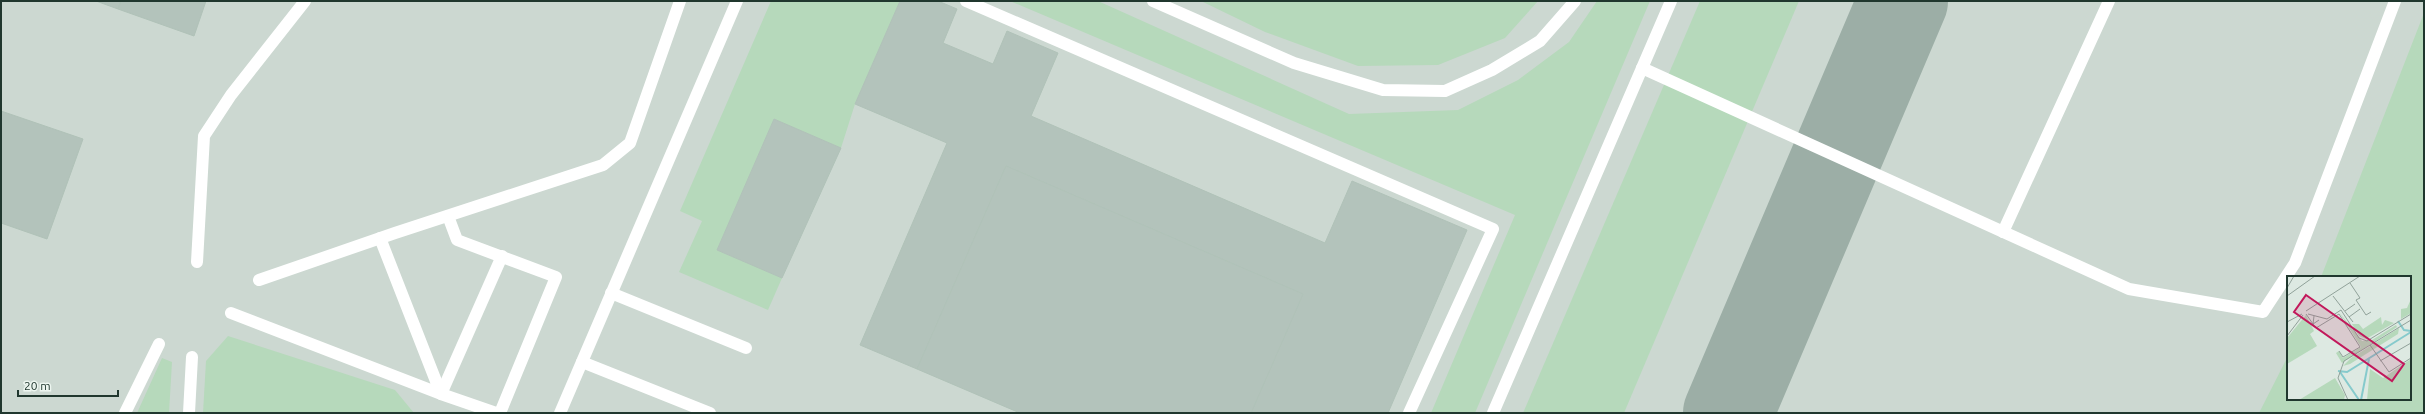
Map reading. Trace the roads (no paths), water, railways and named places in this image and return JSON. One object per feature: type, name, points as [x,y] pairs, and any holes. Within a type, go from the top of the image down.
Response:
[{"type":"lane","points":[[196,262],[204,136],[231,95],[305,1]]},
{"type":"lane","points":[[259,280],[380,238],[603,166],[630,143],[680,1]]},
{"type":"lane","points":[[560,413],[737,1]]},
{"type":"lane","points":[[966,1],[1493,229],[1409,413]]},
{"type":"lane","points":[[1153,1],[1294,63],[1383,90],[1445,91],[1492,70],[1540,41],[1575,1]]},
{"type":"lane","points":[[1493,413],[1671,1]]},
{"type":"lane","points":[[2003,232],[2109,1]]},
{"type":"lane","points":[[1642,68],[2129,290],[2263,312],[2295,263],[2395,1]]},
{"type":"lane","points":[[448,216],[457,240],[556,277],[500,413]]},
{"type":"lane","points":[[380,238],[441,394]]},
{"type":"lane","points":[[441,394],[502,256]]},
{"type":"lane","points":[[611,293],[746,348]]},
{"type":"lane","points":[[231,313],[441,394],[496,413]]},
{"type":"lane","points":[[125,413],[159,344]]},
{"type":"lane","points":[[189,413],[192,357]]},
{"type":"lane","points":[[582,362],[710,413]]}]
